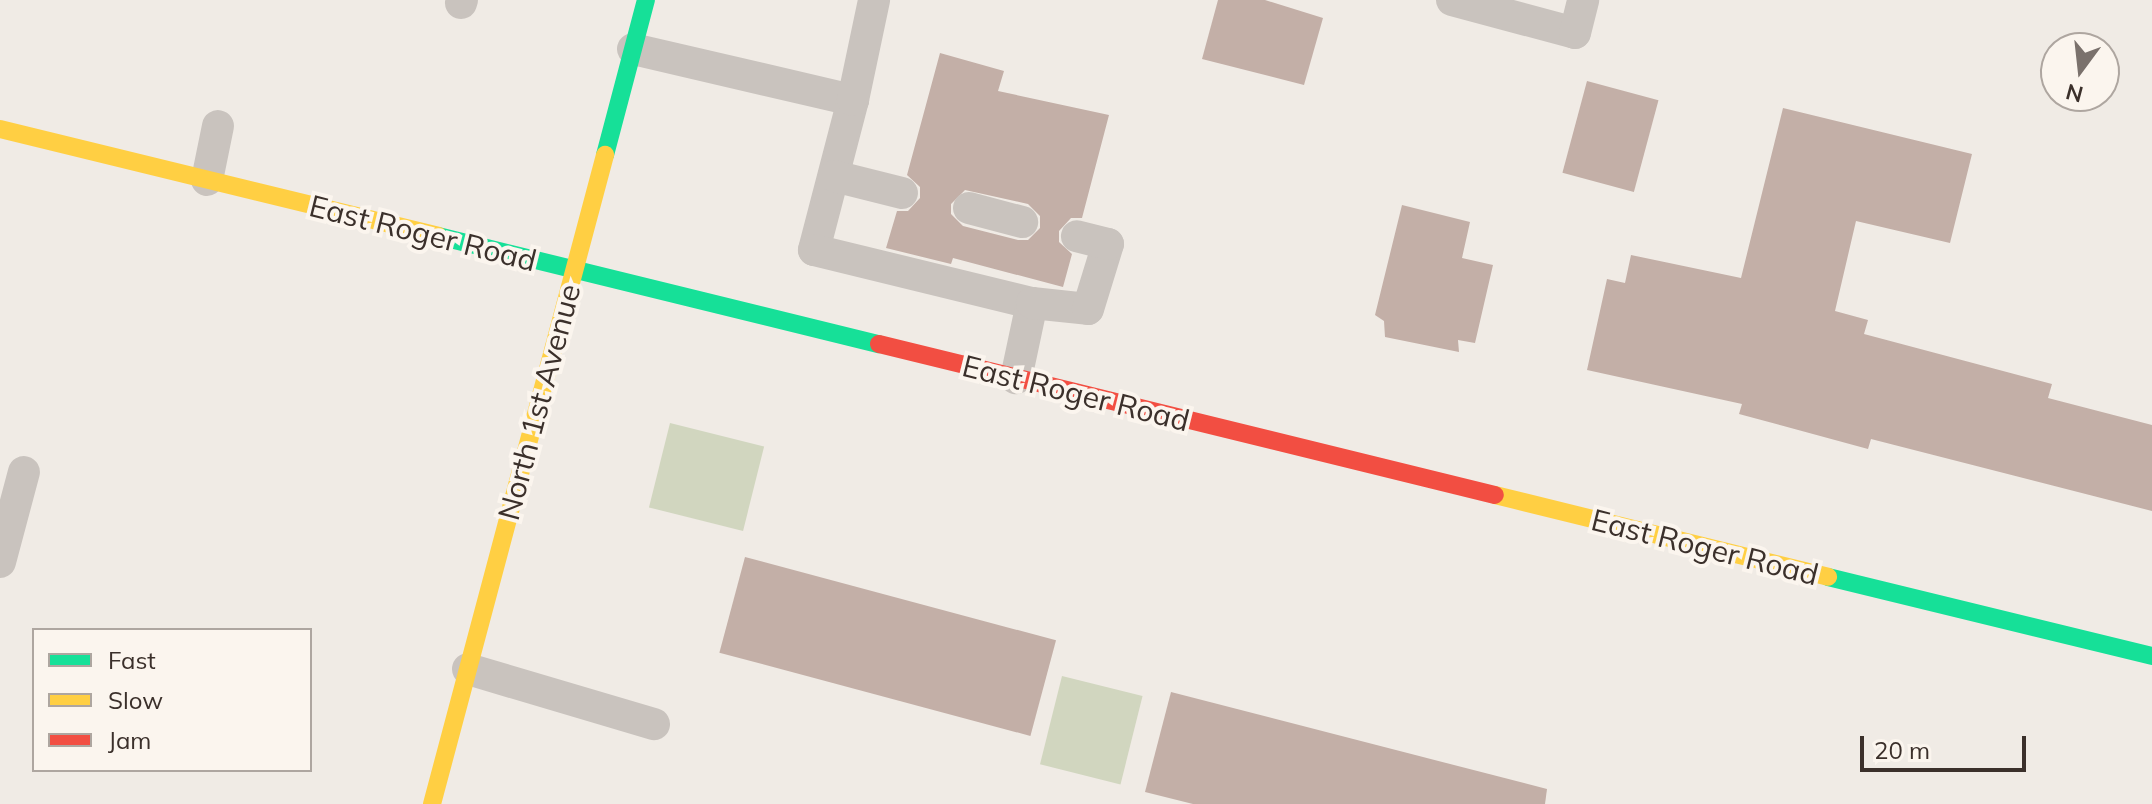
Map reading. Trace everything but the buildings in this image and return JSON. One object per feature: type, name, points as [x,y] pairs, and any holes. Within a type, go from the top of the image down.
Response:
[{"type":"street","name":"North 1st Avenue","points":[[432,804],[633,49],[639,2]]},
{"type":"street","name":"East Roger Road","points":[[0,129],[2152,656]]},
{"type":"lane","points":[[874,0],[853,100],[814,250],[1032,303],[1088,309],[1108,244],[1077,236]]},
{"type":"lane","points":[[1452,0],[1575,33],[1583,0]]},
{"type":"lane","points":[[633,49],[853,100]]},
{"type":"lane","points":[[207,180],[218,126]]},
{"type":"lane","points":[[834,176],[902,193]]},
{"type":"lane","points":[[969,208],[1022,222]]},
{"type":"lane","points":[[1016,378],[1032,303]]},
{"type":"lane","points":[[0,562],[24,472]]},
{"type":"lane","points":[[468,669],[654,724]]},
{"type":"green space","points":[[670,423],[764,446],[743,531],[649,507]]},
{"type":"green space","points":[[1062,676],[1143,696],[1121,784],[1040,764]]},
{"type":"traffic: fast","points":[[605,155],[646,0]]},
{"type":"traffic: fast","points":[[438,236],[879,344]]},
{"type":"traffic: fast","points":[[1828,577],[2152,656]]},
{"type":"traffic: slow","points":[[0,129],[438,236]]},
{"type":"traffic: slow","points":[[432,804],[605,155]]},
{"type":"traffic: slow","points":[[1495,495],[1828,577]]},
{"type":"traffic: jam","points":[[879,344],[1495,495]]}]
